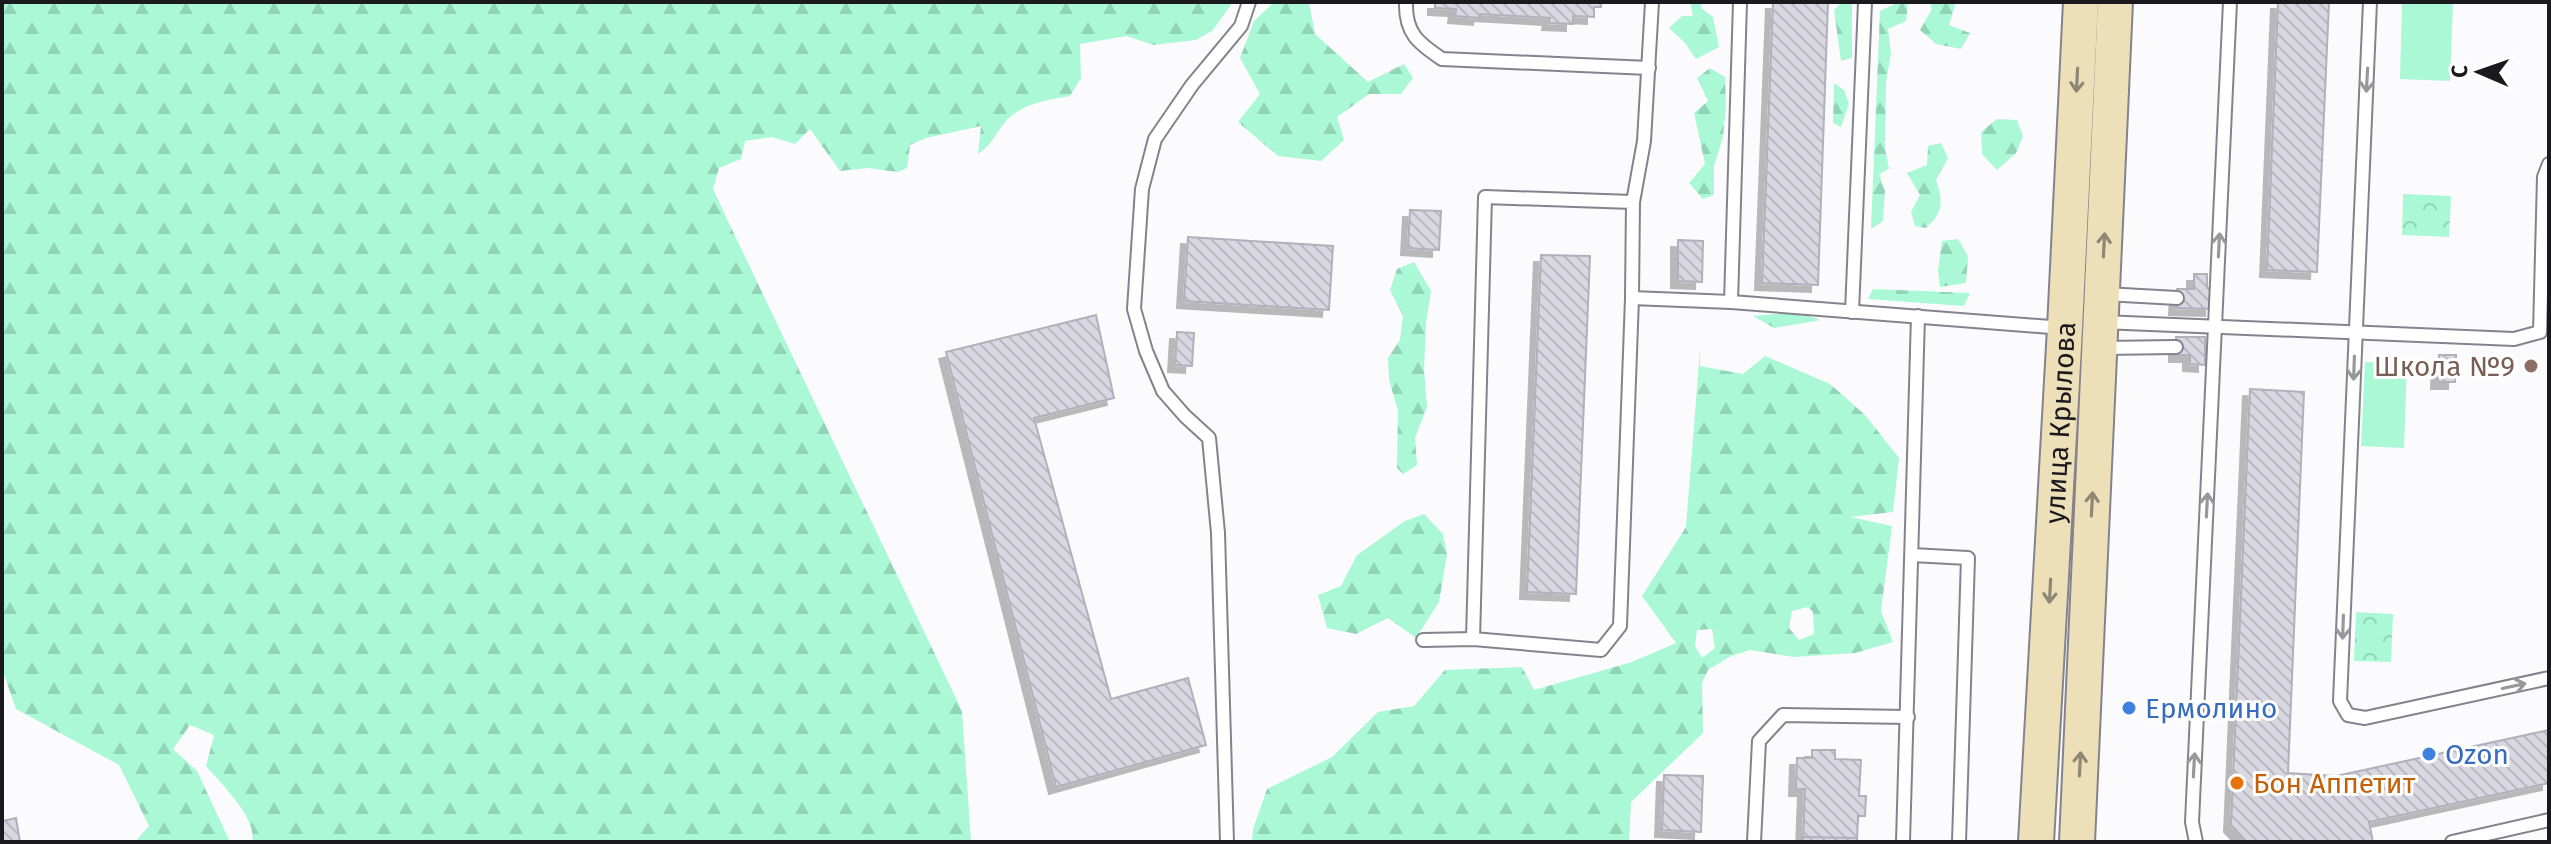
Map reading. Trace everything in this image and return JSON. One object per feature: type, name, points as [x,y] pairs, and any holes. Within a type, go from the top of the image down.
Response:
[{"type":"main road","name":"улица Крылова","points":[[2036,842],[2081,2]]},
{"type":"main road","name":"улица Крылова","points":[[2077,842],[2115,2]]},
{"type":"lane","points":[[1227,842],[1218,533],[1209,438],[1163,391],[1146,351],[1134,309],[1142,189],[1155,139],[1192,85],[1241,26],[1249,2]]},
{"type":"lane","points":[[1406,2],[1406,17],[1417,42],[1442,59],[1649,68]]},
{"type":"lane","points":[[1423,640],[1473,639],[1601,650],[1620,626],[1633,202],[1644,141],[1652,2]]},
{"type":"lane","points":[[1731,302],[1740,2]]},
{"type":"lane","points":[[1852,312],[1865,2]]},
{"type":"lane","points":[[2196,842],[2192,822],[2230,2]]},
{"type":"lane","points":[[2370,2],[2340,701],[2343,709],[2355,718],[2365,718],[2549,678]]},
{"type":"lane","points":[[2100,321],[2514,339],[2540,332],[2544,177],[2549,164]]},
{"type":"lane","points":[[1473,639],[1485,197],[1633,202]]},
{"type":"lane","points":[[1632,298],[1731,302],[2065,328]]},
{"type":"lane","points":[[2100,321],[2177,298]]},
{"type":"lane","points":[[1903,842],[1918,316]]},
{"type":"lane","points":[[2100,321],[2176,347]]},
{"type":"lane","points":[[1912,555],[1968,558],[1959,842]]},
{"type":"lane","points":[[1754,842],[1759,741],[1783,715],[1908,717]]},
{"type":"lane","points":[[2452,842],[2549,820]]},
{"type":"green space","points":[[2,2],[1228,2],[1231,5],[1212,31],[1196,40],[1153,45],[1127,36],[1080,44],[1081,78],[1070,96],[1036,103],[1012,115],[991,143],[978,154],[981,126],[926,138],[910,145],[907,168],[898,172],[868,168],[840,171],[810,129],[795,144],[772,137],[745,141],[741,159],[719,168],[713,189],[962,711],[971,842],[252,842],[244,812],[206,766],[214,735],[190,725],[173,749],[197,771],[230,842],[135,842],[149,826],[119,765],[16,709],[2,669]]},
{"type":"green space","points":[[1274,2],[1309,2],[1315,34],[1368,82],[1404,64],[1413,78],[1401,94],[1369,94],[1337,117],[1344,140],[1321,161],[1278,156],[1238,122],[1260,94],[1240,58],[1254,21]]},
{"type":"green space","points":[[1690,2],[1702,2],[1701,8],[1713,17],[1719,47],[1696,59],[1669,28],[1682,16],[1693,16]]},
{"type":"green space","points":[[1842,2],[1852,2],[1852,58],[1841,61],[1834,10]]},
{"type":"green space","points":[[1899,2],[1908,2],[1906,21],[1888,29],[1891,54],[1886,82],[1885,148],[1889,169],[1879,174],[1885,191],[1883,221],[1871,229],[1880,11]]},
{"type":"green space","points":[[1929,2],[1956,2],[1949,25],[1970,33],[1961,49],[1936,44],[1920,30],[1932,9]]},
{"type":"green space","points":[[2402,2],[2453,2],[2450,81],[2400,79]]},
{"type":"green space","points":[[1710,68],[1725,77],[1726,105],[1723,137],[1714,166],[1714,195],[1703,199],[1689,183],[1705,164],[1694,113],[1708,101],[1697,78]]},
{"type":"green space","points":[[1834,83],[1844,90],[1849,104],[1841,127],[1833,123]]},
{"type":"green space","points":[[1997,119],[2017,120],[2023,136],[2016,153],[1997,170],[1982,154],[1981,132]]},
{"type":"green space","points":[[1941,143],[1948,158],[1936,180],[1941,200],[1939,211],[1926,228],[1915,226],[1911,212],[1920,195],[1907,173],[1927,165],[1928,146]]},
{"type":"green space","points":[[2403,194],[2451,196],[2449,237],[2402,235]]},
{"type":"green space","points":[[1958,239],[1968,256],[1966,283],[1940,287],[1938,271],[1942,241]]},
{"type":"green space","points":[[1414,262],[1431,291],[1424,369],[1427,407],[1415,438],[1417,465],[1403,474],[1397,468],[1398,411],[1389,380],[1388,358],[1400,340],[1403,316],[1390,290],[1397,269]]},
{"type":"green space","points":[[1873,289],[1970,293],[1964,306],[1868,299]]},
{"type":"green space","points":[[1797,312],[1821,320],[1774,328],[1753,316]]},
{"type":"green space","points":[[1700,349],[1700,366],[1743,374],[1765,356],[1830,384],[1865,415],[1899,458],[1893,512],[1850,517],[1892,526],[1881,611],[1893,642],[1855,653],[1794,657],[1750,650],[1731,656],[1708,670],[1702,683],[1703,733],[1631,802],[1629,842],[1252,842],[1253,829],[1267,789],[1332,757],[1378,712],[1414,706],[1445,670],[1522,667],[1534,690],[1632,662],[1676,643],[1642,596],[1686,527]],"holes":[[[1808,607],[1813,612],[1814,634],[1799,640],[1789,628],[1792,611]],[[1712,629],[1715,648],[1702,658],[1695,646],[1697,630]]]},
{"type":"green space","points":[[2365,362],[2407,364],[2404,448],[2361,446]]},
{"type":"green space","points":[[1424,514],[1443,534],[1447,554],[1439,602],[1416,638],[1388,618],[1356,634],[1327,628],[1318,595],[1341,586],[1357,555],[1405,521]]},
{"type":"green space","points":[[2356,612],[2393,614],[2391,662],[2354,661]]},
{"type":"building","points":[[1435,2],[1601,2],[1601,7],[1594,7],[1594,17],[1573,16],[1573,24],[1549,23],[1550,18],[1480,14],[1480,18],[1455,16],[1456,9],[1435,8]]},
{"type":"building","points":[[1773,2],[1828,2],[1818,285],[1762,283]]},
{"type":"building","points":[[2278,2],[2329,2],[2317,272],[2267,270]]},
{"type":"building","points":[[1410,210],[1441,211],[1439,250],[1408,248]]},
{"type":"building","points":[[1188,237],[1333,246],[1329,310],[1184,301]]},
{"type":"building","points":[[1678,240],[1703,241],[1702,282],[1678,281]]},
{"type":"building","points":[[1541,255],[1590,256],[1576,594],[1527,592]]},
{"type":"building","points":[[2194,274],[2207,274],[2207,288],[2212,289],[2212,309],[2176,308],[2177,289],[2194,289]]},
{"type":"building","points":[[1096,315],[1114,398],[1034,418],[1111,699],[1188,678],[1206,745],[1056,787],[946,352]]},
{"type":"building","points":[[1177,332],[1194,333],[1192,366],[1175,365]]},
{"type":"building","points":[[2176,337],[2205,337],[2205,365],[2190,364],[2190,355],[2176,355]]},
{"type":"building","points":[[2439,355],[2456,355],[2455,382],[2438,382]]},
{"type":"building","points":[[2250,389],[2304,392],[2288,773],[2336,776],[2549,730],[2549,783],[2369,822],[2373,842],[2247,842],[2231,825]]},
{"type":"building","points":[[1812,750],[1835,750],[1835,759],[1861,760],[1859,796],[1866,796],[1865,816],[1858,816],[1857,842],[1803,842],[1805,789],[1796,789],[1797,758],[1812,758]]},
{"type":"building","points":[[1664,775],[1703,776],[1701,832],[1662,830]]},
{"type":"building","points":[[16,818],[20,842],[2,842],[2,821]]},
{"type":"building","points":[[1803,837],[1857,838],[1857,842],[1803,842]]},
{"type":"place","name":"Школа №9","points":[[2531,366]]},
{"type":"place","name":"Ермолино","points":[[2129,708]]},
{"type":"place","name":"Ozon","points":[[2429,754]]},
{"type":"place","name":"Бон Аппетит","points":[[2237,783]]}]
